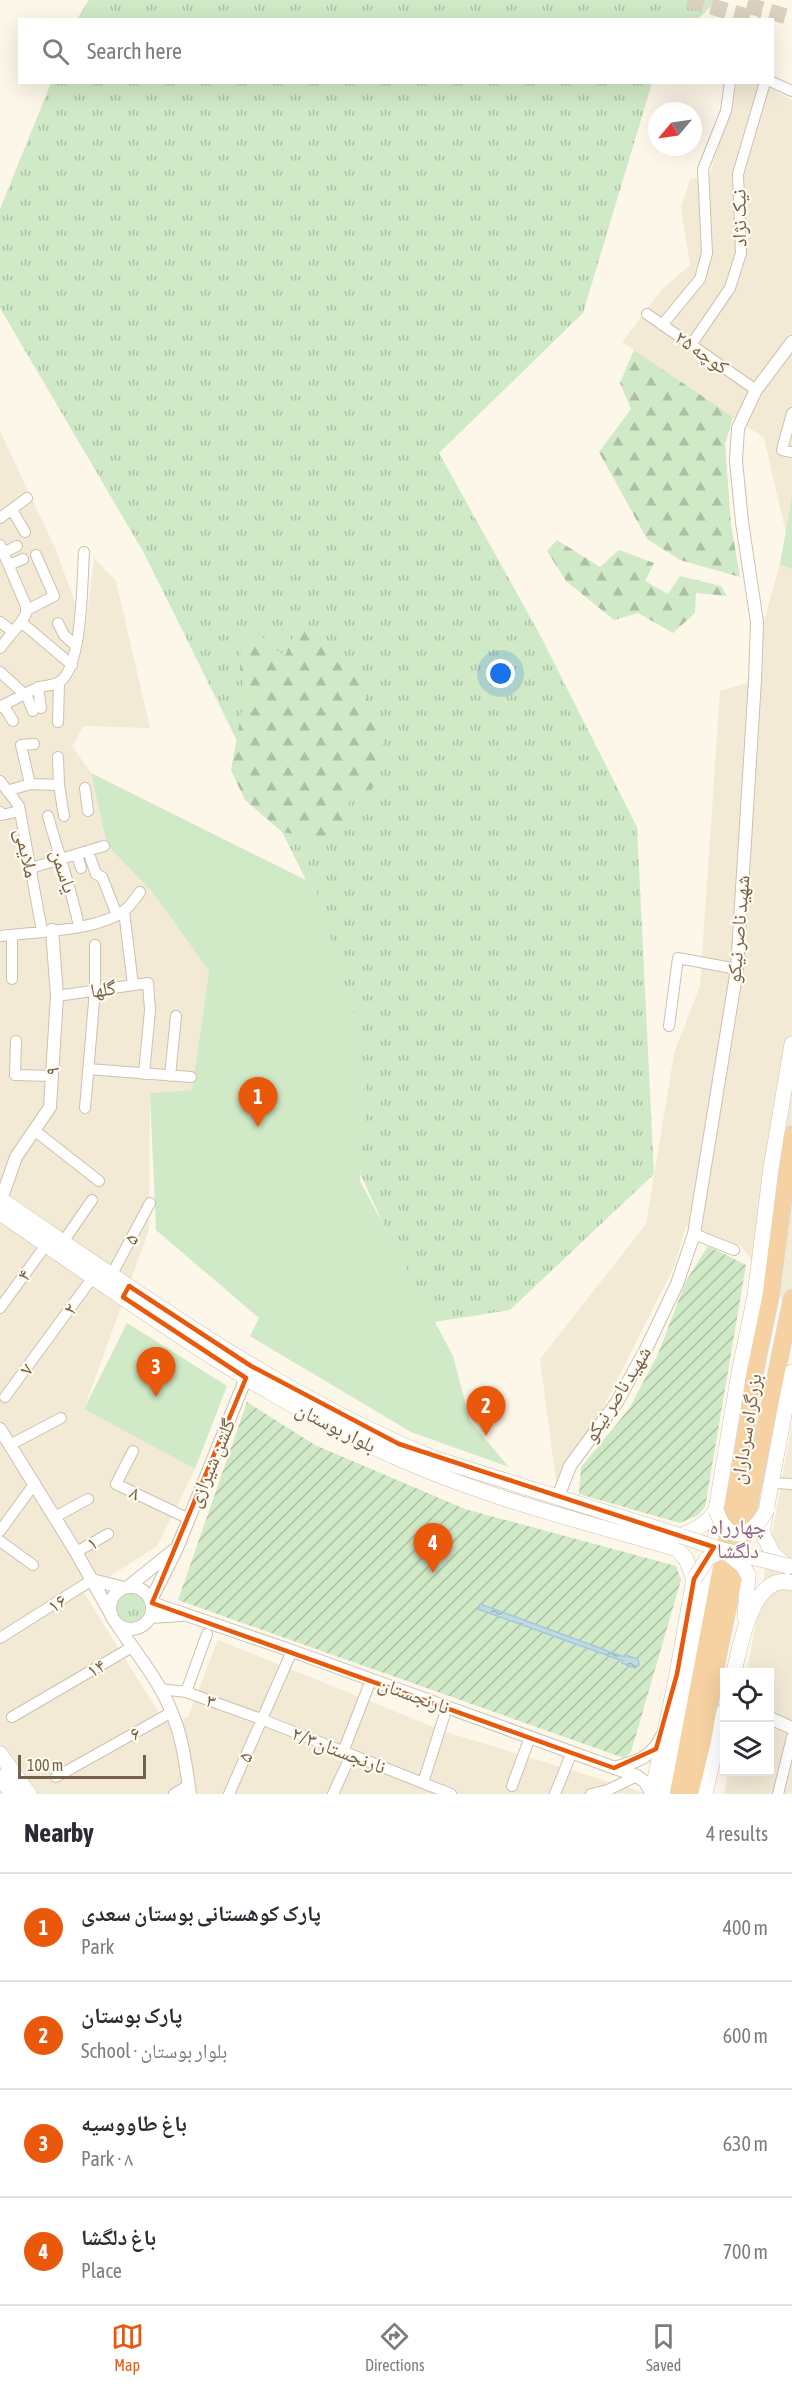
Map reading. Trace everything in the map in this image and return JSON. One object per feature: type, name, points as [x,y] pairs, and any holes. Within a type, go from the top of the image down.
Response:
[{"type":"highway","name":"بزرگراه سرداران","points":[[678,1794],[770,1299],[778,1169],[792,1134]]},
{"type":"highway","name":"بزرگراه سرداران","points":[[690,1794],[703,1741],[792,1298]]},
{"type":"main road","points":[[681,1536],[710,1520],[716,1510],[739,1373],[778,1169],[792,1044]]},
{"type":"main road","name":"بلوار بوستان","points":[[1,1208],[63,1242],[112,1274],[126,1291]]},
{"type":"main road","name":"بلوار بوستان","points":[[1,1208],[46,1245],[93,1277],[126,1291],[320,1421],[397,1450],[472,1487],[677,1549],[686,1559],[694,1579]]},
{"type":"main road","points":[[744,1626],[765,1589],[789,1574],[773,1554],[762,1532],[792,1372]]},
{"type":"main road","points":[[662,1794],[710,1569],[724,1491],[744,1445]]},
{"type":"main road","name":"بلوار بوستان","points":[[397,1450],[436,1459],[558,1497],[681,1536],[789,1574]]},
{"type":"main road","points":[[716,1510],[724,1526],[734,1533],[741,1534],[756,1527],[767,1509]]},
{"type":"main road","points":[[652,1794],[694,1579],[707,1559],[723,1550],[743,1566],[748,1575],[744,1626],[735,1668]]},
{"type":"main road","points":[[705,1794],[722,1722]]},
{"type":"main road","points":[[0,1754],[30,1794]]},
{"type":"main road","points":[[715,1794],[720,1772]]},
{"type":"main road","points":[[0,1777],[12,1794]]},
{"type":"street","points":[[774,83],[792,91]]},
{"type":"street","points":[[662,325],[700,279],[707,253],[703,169],[726,111],[730,84]]},
{"type":"street","name":"نیک نژاد","points":[[691,345],[730,288],[741,253],[738,174],[764,84]]},
{"type":"street","name":"کوچه ۲۵","points":[[647,315],[756,390]]},
{"type":"street","name":"شهید ناصر نیکو","points":[[558,1497],[570,1466],[617,1402],[646,1349],[677,1284],[694,1234],[737,969],[756,680],[757,622],[742,522],[736,461],[738,428],[756,390],[792,342]]},
{"type":"street","points":[[792,413],[782,450],[792,452]]},
{"type":"street","points":[[0,518],[27,498]]},
{"type":"street","points":[[12,510],[25,531]]},
{"type":"street","points":[[17,546],[2,549],[27,610]]},
{"type":"street","points":[[13,721],[1,706],[38,687],[59,682],[66,676],[72,665],[79,636],[84,552]]},
{"type":"street","points":[[0,648],[21,622],[27,610],[54,596],[36,555]]},
{"type":"street","points":[[9,565],[23,559]]},
{"type":"street","points":[[0,622],[12,632]]},
{"type":"street","points":[[21,622],[72,665]]},
{"type":"street","points":[[58,623],[64,635],[76,646]]},
{"type":"street","points":[[0,672],[24,694],[37,710],[38,687]]},
{"type":"street","points":[[58,722],[59,682]]},
{"type":"street","points":[[30,784],[21,745],[33,744]]},
{"type":"street","points":[[58,758],[64,816]]},
{"type":"street","name":"ملایمی","points":[[0,781],[19,806],[31,868],[47,931]]},
{"type":"street","points":[[8,791],[30,784],[59,785]]},
{"type":"street","points":[[85,788],[88,812]]},
{"type":"street","points":[[0,812],[2,815],[19,811]]},
{"type":"street","name":"یاسمن","points":[[48,816],[74,901],[79,927]]},
{"type":"street","points":[[31,868],[104,846]]},
{"type":"street","points":[[88,851],[96,874],[102,877],[121,913],[133,986]]},
{"type":"street","points":[[77,855],[81,868]]},
{"type":"street","points":[[0,936],[79,927],[110,919],[121,913],[140,892]]},
{"type":"street","name":"۹","points":[[1,1208],[16,1157],[50,1107],[57,996],[47,931]]},
{"type":"street","points":[[12,935],[12,980]]},
{"type":"street","points":[[85,1108],[96,990],[94,945]]},
{"type":"street","points":[[669,1026],[678,958],[737,969]]},
{"type":"street","name":"گلها","points":[[57,996],[148,983],[150,1010],[144,1074]]},
{"type":"street","points":[[170,1076],[176,1016]]},
{"type":"street","points":[[16,1041],[15,1075],[52,1076]]},
{"type":"street","points":[[88,1069],[191,1077]]},
{"type":"street","points":[[34,1130],[99,1181]]},
{"type":"street","points":[[63,1242],[92,1200]]},
{"type":"street","name":"۵","points":[[112,1274],[150,1203]]},
{"type":"street","points":[[694,1234],[735,1250]]},
{"type":"street","name":"۴","points":[[1,1307],[46,1245]]},
{"type":"street","name":"۲","points":[[47,1341],[93,1277]]},
{"type":"street","name":"۷","points":[[5,1397],[47,1341]]},
{"type":"street","name":"گلشن شیرازی","points":[[152,1602],[177,1548],[187,1518],[249,1372]]},
{"type":"street","points":[[10,1445],[61,1418]]},
{"type":"street","points":[[0,1429],[35,1483],[114,1619],[160,1689],[172,1712],[182,1742],[189,1789],[174,1794]]},
{"type":"street","name":"۸","points":[[133,1451],[116,1484],[187,1518]]},
{"type":"street","points":[[0,1531],[35,1483]]},
{"type":"street","points":[[772,1483],[792,1484]]},
{"type":"street","points":[[55,1517],[88,1499]]},
{"type":"street","name":"۱","points":[[76,1552],[108,1534]]},
{"type":"street","points":[[0,1541],[33,1565]]},
{"type":"street","points":[[139,1628],[127,1629],[114,1619],[111,1602],[118,1591],[177,1548]]},
{"type":"street","points":[[92,1580],[142,1589],[152,1602],[150,1617],[139,1628],[134,1651]]},
{"type":"street","name":"۱۶","points":[[0,1638],[92,1580]]},
{"type":"street","name":"نارنجستان","points":[[152,1602],[638,1776]]},
{"type":"street","points":[[150,1617],[189,1615]]},
{"type":"street","points":[[186,1692],[207,1634]]},
{"type":"street","name":"۱۴","points":[[12,1717],[59,1689],[134,1651]]},
{"type":"street","name":"۵","points":[[229,1794],[292,1651]]},
{"type":"street","points":[[333,1794],[371,1680]]},
{"type":"street","name":"۳","points":[[160,1689],[186,1692],[261,1719]]},
{"type":"street","points":[[426,1787],[447,1707]]},
{"type":"street","name":"۶","points":[[56,1777],[172,1712]]},
{"type":"street","name":"۲/۳نارنجستان","points":[[261,1719],[426,1787],[451,1794]]},
{"type":"street","points":[[774,1720],[792,1728]]},
{"type":"street","points":[[614,1768],[638,1761],[656,1749],[663,1734]]},
{"type":"street","points":[[512,1786],[530,1737]]},
{"type":"street","points":[[778,1794],[792,1737]]},
{"type":"street","points":[[557,1791],[572,1752]]},
{"type":"street","points":[[591,1794],[608,1790],[638,1776],[645,1782],[652,1794]]},
{"type":"highlighted area","points":[[129,1286],[251,1366],[399,1444],[714,1547],[694,1579],[677,1674],[656,1749],[614,1768],[152,1603],[246,1378],[123,1297]]},
{"type":"shaded area","points":[[737,84],[762,84],[792,100],[792,1313],[741,1246],[686,1226],[675,1265],[558,1497],[540,1359],[646,1224],[674,1053],[700,986],[720,691],[747,683],[787,538],[764,438],[622,342],[662,289],[690,265],[681,208],[690,179],[709,177]]},
{"type":"shaded area","points":[[0,431],[56,550],[85,630],[94,558],[116,581],[150,728],[84,726],[72,746],[91,773],[107,845],[154,894],[209,971],[192,1090],[150,1093],[149,1230],[84,1409],[195,1469],[157,1546],[84,1593],[165,1723],[188,1717],[218,1640],[446,1732],[649,1794],[0,1794]]},
{"type":"shaded area","points":[[792,1424],[792,1794],[724,1794],[727,1776],[774,1776],[774,1668],[748,1668]]},
{"type":"green space","points":[[89,0],[717,0],[699,18],[78,18]]},
{"type":"green space","points":[[51,84],[652,84],[583,313],[439,453],[540,635],[637,827],[654,1174],[510,1310],[428,1323],[361,1175],[355,1016],[306,880],[144,553],[0,308],[0,209]]},
{"type":"green space","points":[[634,350],[733,417],[725,444],[731,525],[740,577],[680,560],[647,539],[599,452],[631,409],[620,383]]},
{"type":"green space","points":[[792,497],[792,569],[780,564]]},
{"type":"green space","points":[[557,540],[600,567],[619,550],[654,563],[645,581],[668,594],[680,576],[721,586],[727,596],[696,593],[695,613],[673,633],[638,613],[614,620],[566,581],[547,551]]},
{"type":"green space","points":[[301,617],[349,668],[382,722],[383,747],[373,788],[351,797],[337,841],[282,832],[245,800],[231,770],[245,694],[240,670],[241,645],[255,627],[269,645],[285,656]]},
{"type":"green space","points":[[91,773],[314,884],[355,1016],[366,1102],[360,1181],[453,1356],[470,1421],[509,1467],[411,1432],[250,1336],[259,1318],[156,1230],[150,1093],[192,1090],[209,971],[154,894],[107,845]]},
{"type":"green space","points":[[708,1246],[746,1265],[705,1507],[698,1515],[680,1523],[579,1494],[581,1467],[629,1409],[658,1354],[686,1281]]},
{"type":"green space","points":[[127,1323],[227,1386],[195,1469],[84,1409]]},
{"type":"green space","points":[[247,1402],[315,1445],[465,1509],[676,1566],[681,1580],[631,1752],[624,1758],[178,1600]]},
{"type":"green space","points":[[131,1594],[141,1598],[145,1608],[141,1618],[131,1622],[121,1618],[117,1608],[121,1598]]},
{"type":"water","points":[[480,1604],[624,1657],[625,1655],[638,1659],[639,1665],[635,1668],[622,1663],[623,1661],[478,1609]]},
{"type":"tunnel","points":[[688,0],[753,18]]},
{"type":"tunnel","points":[[747,5],[792,18]]},
{"type":"place","name":"پارک کوهستانی بوستان سعدی","points":[[258,1127]]},
{"type":"place","name":"باغ طاووسیه","points":[[156,1397]]},
{"type":"place","name":"پارک بوستان","points":[[486,1436]]},
{"type":"place","name":"باغ دلگشا","points":[[433,1573]]},
{"type":"district","name":"چهارراه دلگشا","points":[[738,1539]]}]
